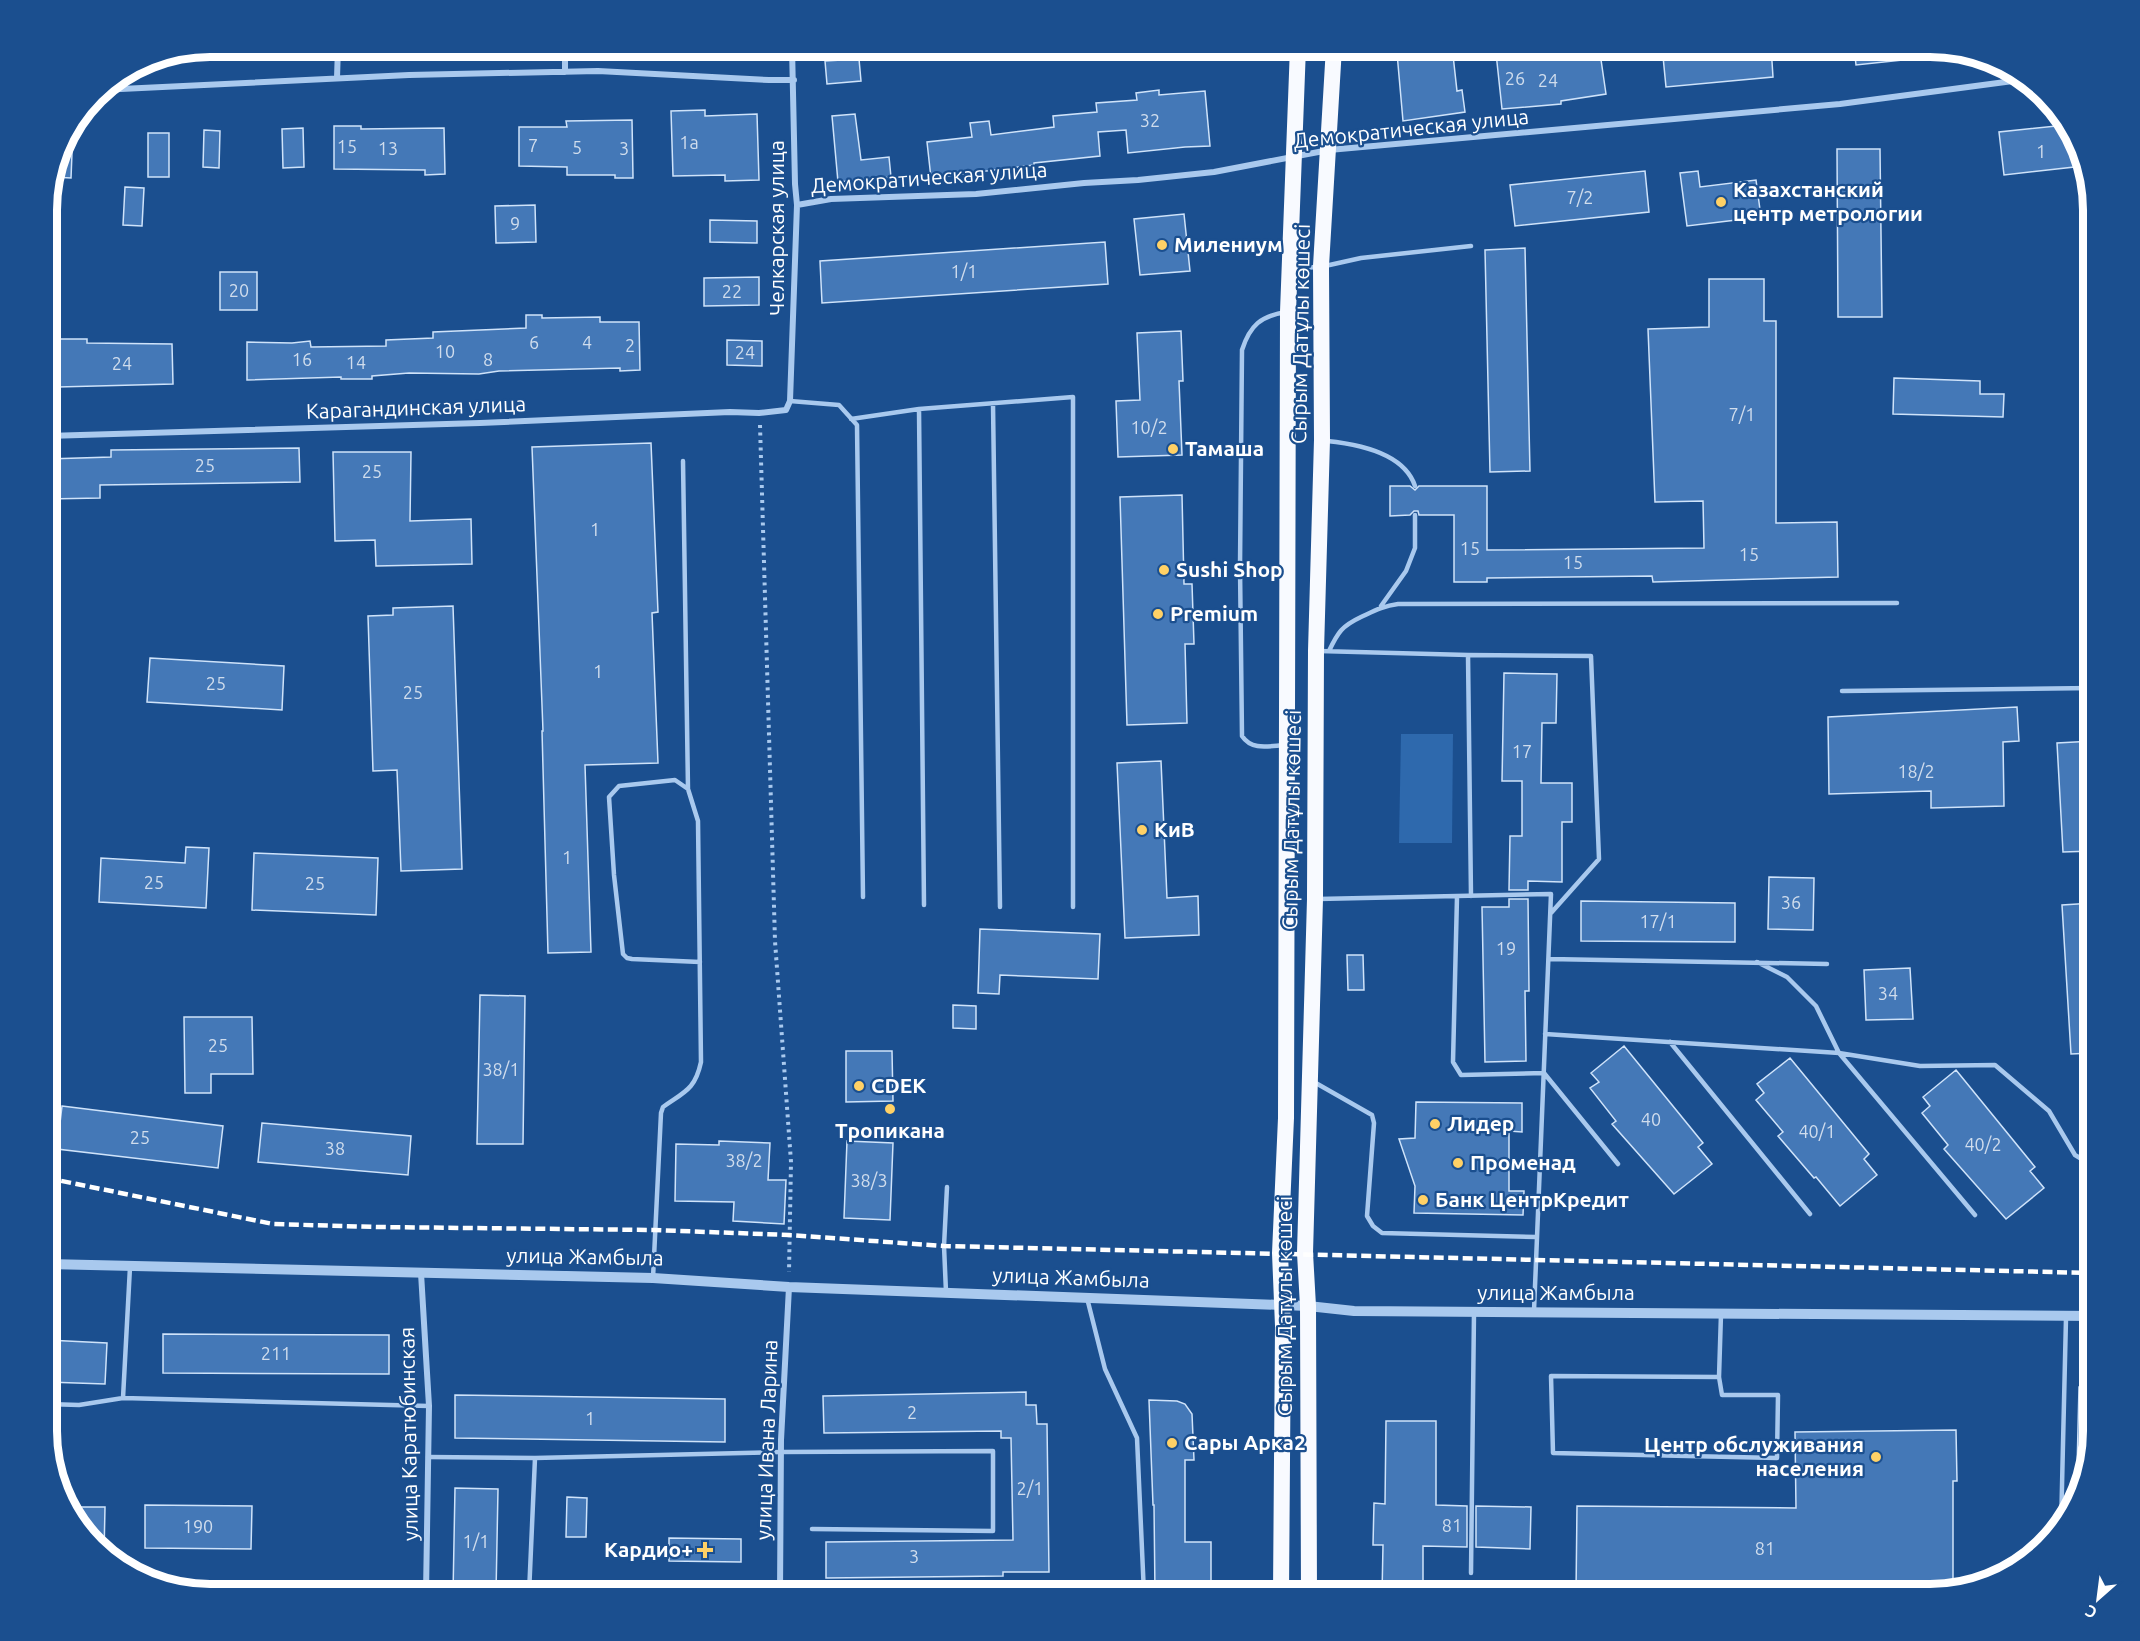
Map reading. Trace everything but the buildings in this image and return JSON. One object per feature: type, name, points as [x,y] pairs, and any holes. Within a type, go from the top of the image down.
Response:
[{"type":"highway","name":"Сырым Датұлы көшесі","points":[[1281,1584],[1283,1440],[1280,1253],[1286,1118],[1288,312],[1298,57]]},
{"type":"highway","name":"Сырым Датұлы көшесі","points":[[1309,1584],[1308,1306],[1305,1253],[1323,651],[1321,266],[1333,57]]},
{"type":"street","points":[[337,78],[338,57]]},
{"type":"street","points":[[565,57],[565,72]]},
{"type":"street","name":"Челкарская улица","points":[[786,410],[790,401],[797,205],[793,57]]},
{"type":"street","points":[[117,89],[337,78],[598,71],[794,80]]},
{"type":"street","name":"Демократическая улица","points":[[797,205],[831,199],[976,194],[1138,180],[1214,172],[1329,150],[1840,104],[2013,82]]},
{"type":"street","name":"Карагандинская улица","points":[[57,436],[480,423],[730,412],[759,413],[786,410]]},
{"type":"street","name":"улица Жамбыла","points":[[57,1264],[653,1278],[789,1287],[1308,1306],[1354,1311],[2083,1316]]},
{"type":"street","name":"улица Каратюбинская","points":[[421,1273],[429,1406],[426,1584]]},
{"type":"street","name":"улица Ивана Ларина","points":[[780,1584],[781,1452],[789,1287]]},
{"type":"lane","points":[[1290,269],[1361,258],[1471,246]]},
{"type":"lane","points":[[1287,745],[1257,747],[1247,743],[1242,736],[1240,555],[1242,350],[1246,339],[1260,320],[1271,314],[1288,312]]},
{"type":"lane","points":[[851,419],[919,409],[1073,397],[1074,907]]},
{"type":"lane","points":[[790,401],[839,405],[857,425],[863,897]]},
{"type":"lane","points":[[993,404],[1000,907]]},
{"type":"lane","points":[[919,409],[924,905]]},
{"type":"lane","points":[[1322,440],[1353,443],[1378,453],[1399,464],[1411,474],[1415,486]]},
{"type":"lane","points":[[653,1278],[661,1113],[663,1107],[691,1088],[698,1077],[700,1062],[698,821],[687,789],[683,461]]},
{"type":"lane","points":[[1382,606],[1406,571],[1415,548],[1415,515]]},
{"type":"lane","points":[[1323,651],[1349,622],[1382,606],[1897,603]]},
{"type":"lane","points":[[1323,651],[1591,656],[1599,859],[1550,914]]},
{"type":"lane","points":[[1468,655],[1471,896]]},
{"type":"lane","points":[[1842,691],[2083,688]]},
{"type":"lane","points":[[687,789],[675,780],[619,786],[609,797],[614,875],[621,948],[627,958],[700,962]]},
{"type":"lane","points":[[1315,899],[1551,894],[1534,1313]]},
{"type":"lane","points":[[1457,897],[1453,1062],[1461,1075],[1544,1073]]},
{"type":"lane","points":[[1549,959],[1827,964]]},
{"type":"lane","points":[[1757,962],[1787,977],[1816,1006],[1839,1053],[1975,1215]]},
{"type":"lane","points":[[1545,1034],[1839,1053],[1920,1066],[1995,1065],[2049,1111],[2075,1155],[2083,1160]]},
{"type":"lane","points":[[1670,1041],[1810,1214]]},
{"type":"lane","points":[[1544,1073],[1618,1164]]},
{"type":"lane","points":[[1310,1080],[1372,1115],[1374,1123],[1367,1216],[1373,1226],[1382,1233],[1536,1237]]},
{"type":"lane","points":[[946,1293],[944,1246],[947,1187]]},
{"type":"lane","points":[[123,1398],[130,1267]]},
{"type":"lane","points":[[1087,1298],[1106,1369],[1137,1438],[1144,1584]]},
{"type":"lane","points":[[1471,1573],[1474,1312]]},
{"type":"lane","points":[[1719,1377],[1551,1376],[1553,1453],[1777,1458],[1778,1395],[1722,1395],[1719,1377],[1721,1314]]},
{"type":"lane","points":[[2061,1508],[2066,1315]]},
{"type":"lane","points":[[57,1404],[79,1405],[123,1398],[429,1406]]},
{"type":"lane","points":[[428,1457],[535,1458],[781,1452],[993,1451],[993,1531],[812,1529]]},
{"type":"lane","points":[[529,1584],[535,1458]]},
{"type":"path","points":[[759,413],[775,941],[791,1162],[789,1287]]},
{"type":"shaded area","points":[[1401,734],[1453,734],[1452,843],[1399,843]]},
{"type":"railway","points":[[57,1180],[273,1224],[654,1230],[789,1235],[944,1246],[2083,1273]]},
{"type":"place","name":"Казахстанский центр метрологии","points":[[1721,202]]},
{"type":"place","name":"Милениум","points":[[1162,245]]},
{"type":"place","name":"Тамаша","points":[[1173,449]]},
{"type":"place","name":"Sushi Shop","points":[[1164,570]]},
{"type":"place","name":"Premium","points":[[1158,614]]},
{"type":"place","name":"КиВ","points":[[1142,830]]},
{"type":"place","name":"CDEK","points":[[859,1086]]},
{"type":"place","name":"Тропикана","points":[[890,1109]]},
{"type":"place","name":"Лидер","points":[[1435,1124]]},
{"type":"place","name":"Променад","points":[[1458,1163]]},
{"type":"place","name":"Банк ЦентрКредит","points":[[1423,1200]]},
{"type":"place","name":"Сары Арка2","points":[[1172,1443]]},
{"type":"place","name":"Центр обслуживания наcеления","points":[[1876,1457]]},
{"type":"place","name":"Кардио+","points":[[705,1550]]}]
